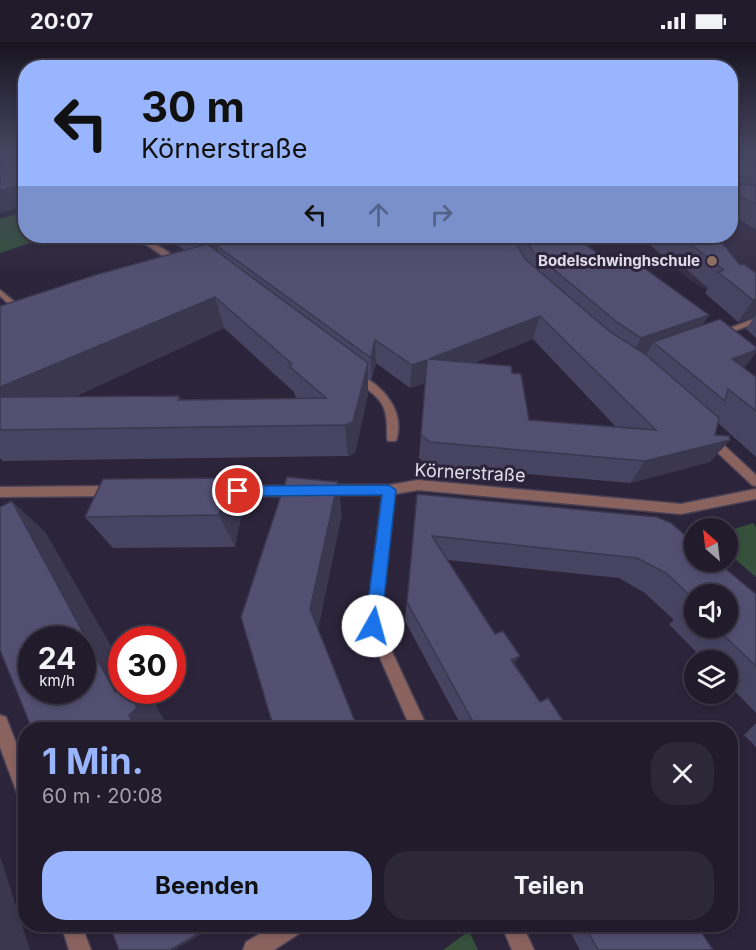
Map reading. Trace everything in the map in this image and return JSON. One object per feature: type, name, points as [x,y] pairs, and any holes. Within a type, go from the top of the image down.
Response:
[{"type":"street","points":[[146,243],[184,266]]},
{"type":"street","points":[[0,292],[28,317]]},
{"type":"street","points":[[709,337],[756,320]]},
{"type":"street","points":[[347,370],[388,402],[393,413],[392,438]]},
{"type":"street","points":[[703,432],[756,482]]},
{"type":"street","name":"Körnerstraße","points":[[203,491],[389,490],[418,485],[681,509],[756,494]]},
{"type":"street","points":[[389,490],[373,626],[417,722]]},
{"type":"street","points":[[0,492],[131,491]]},
{"type":"street","points":[[647,507],[656,518]]},
{"type":"street","points":[[0,723],[18,773]]},
{"type":"street","points":[[74,932],[80,950]]},
{"type":"street","points":[[254,950],[283,932]]},
{"type":"street","points":[[515,932],[523,950]]},
{"type":"shaded area","name":"Bodelschwinghschule","points":[[738,220],[756,230],[756,301],[739,307],[691,281],[648,243],[738,243]]},
{"type":"green space","points":[[18,214],[18,243],[30,243],[0,253],[0,219]]},
{"type":"green space","points":[[753,523],[756,527],[756,577],[738,562],[738,528]]},
{"type":"green space","points":[[469,932],[478,950],[443,950]]},
{"type":"building","points":[[738,194],[756,194],[756,204]]},
{"type":"building","points":[[227,243],[516,243],[525,259],[609,331],[645,354],[719,418],[715,435],[729,436],[730,440],[645,461],[430,442],[421,435],[427,360],[412,365],[375,340],[371,358],[217,246]],"holes":[[[540,316],[656,430],[529,420],[521,374],[512,373],[511,366],[429,359]]]},
{"type":"building","points":[[528,243],[584,243],[604,258],[626,255],[709,315],[641,338],[618,323],[534,253]]},
{"type":"building","points":[[689,243],[723,243],[740,265],[744,264],[756,273],[756,299],[753,300],[718,272],[724,270]]},
{"type":"building","points":[[207,244],[368,363],[353,422],[345,425],[0,430],[0,397],[179,396],[178,400],[326,398],[289,366],[292,364],[215,297],[0,387],[0,306],[95,275]]},
{"type":"building","points":[[720,319],[756,347],[756,350],[732,359],[756,377],[756,411],[728,389],[725,401],[653,342]]},
{"type":"building","points":[[287,477],[338,482],[310,609],[355,722],[272,722],[241,617]]},
{"type":"building","points":[[228,478],[219,515],[85,517],[103,479]]},
{"type":"building","points":[[417,494],[657,517],[671,523],[684,534],[684,572],[729,572],[756,594],[756,666],[727,638],[738,638],[738,584],[684,584],[684,590],[666,573],[637,558],[432,536],[495,634],[503,631],[520,656],[511,660],[540,702],[548,698],[564,722],[473,722],[407,602]]},
{"type":"building","points":[[12,501],[79,626],[18,626],[18,694],[0,650],[0,507]]},
{"type":"building","points":[[96,657],[108,679],[108,704],[135,704],[137,708],[129,715],[132,722],[29,722],[22,704],[96,704]]},
{"type":"building","points":[[112,932],[201,932],[170,950],[119,950]]},
{"type":"building","points":[[588,932],[701,932],[713,950],[598,950]]},
{"type":"place","name":"Bodelschwinghschule","points":[[712,261]]},
{"type":"route","points":[[238,491],[389,490],[373,626]]}]
